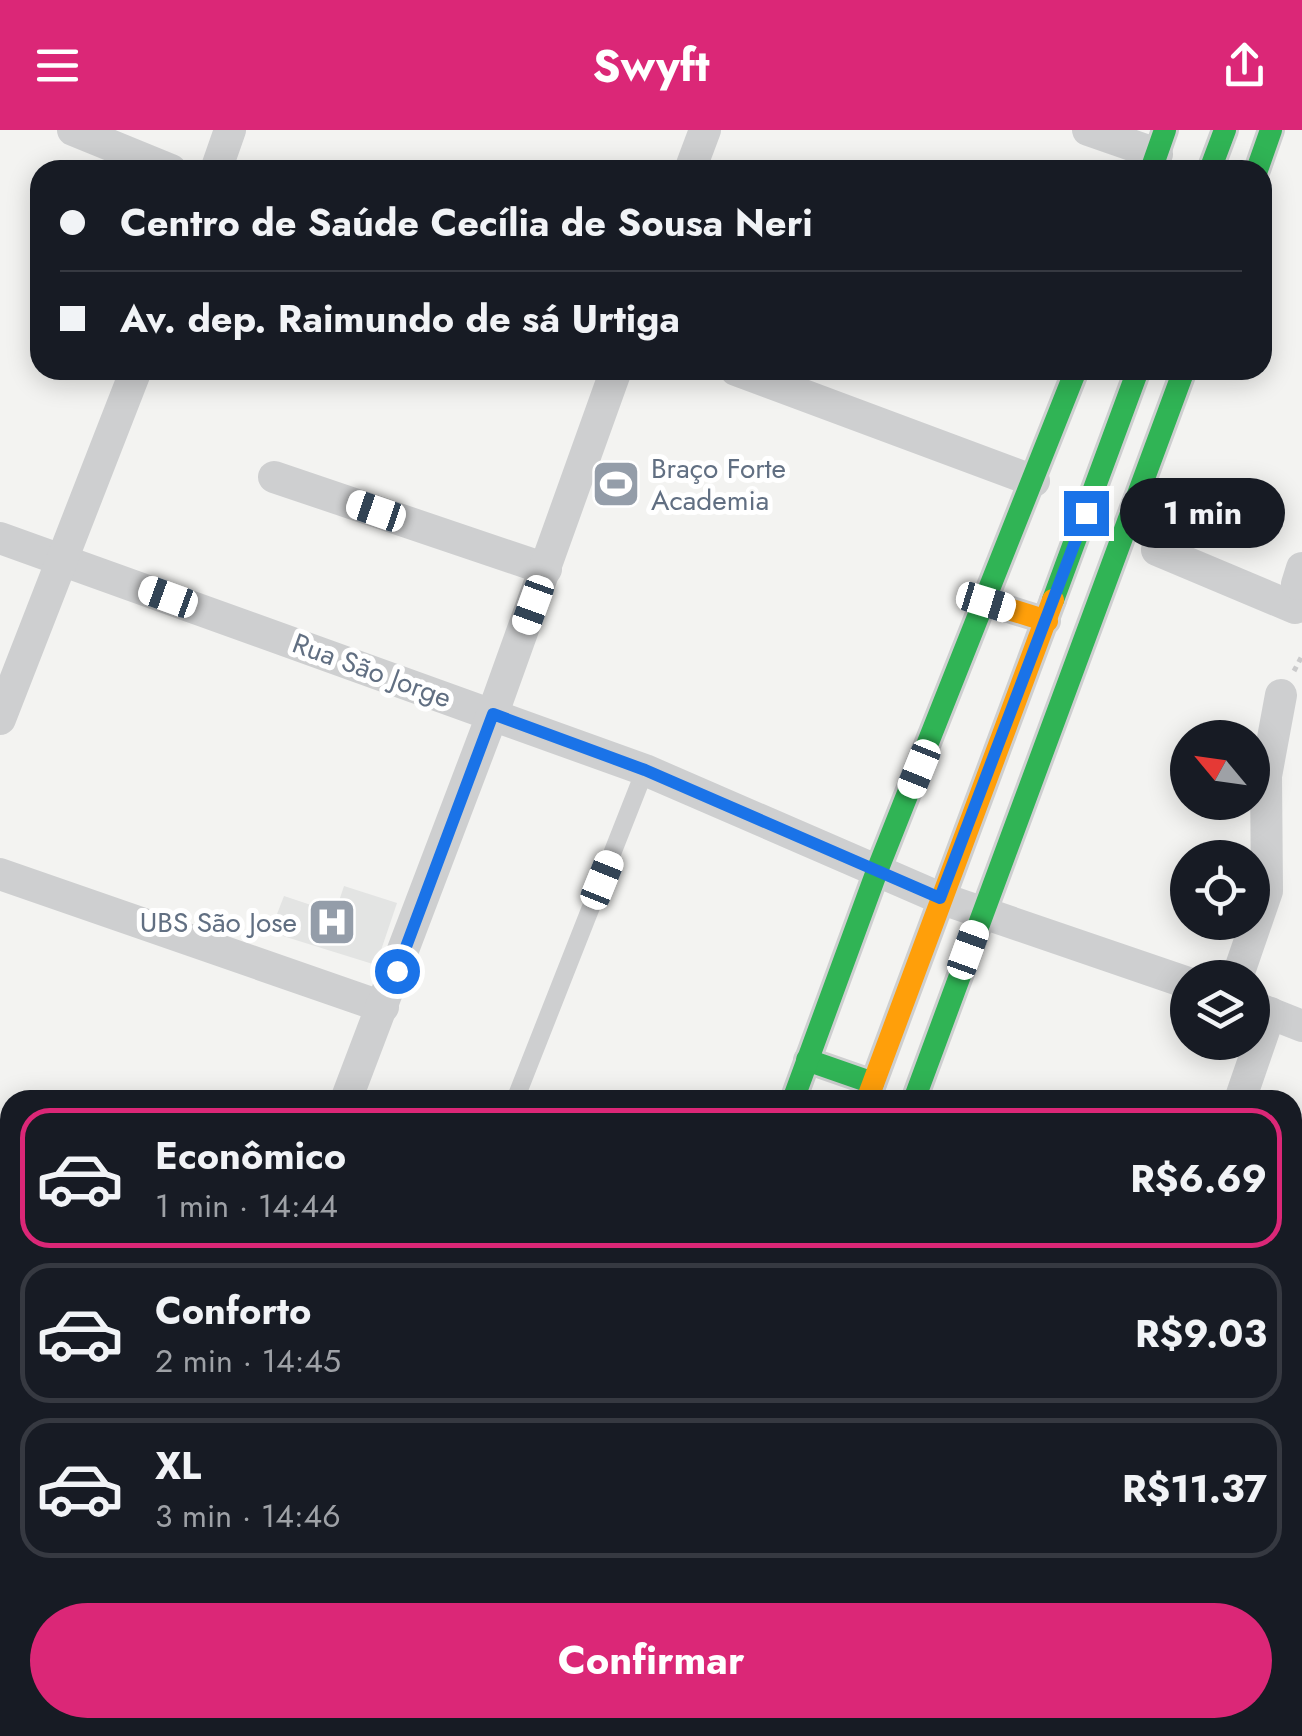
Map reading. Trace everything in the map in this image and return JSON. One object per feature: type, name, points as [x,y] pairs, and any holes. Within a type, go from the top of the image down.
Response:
[{"type":"main road","points":[[1214,160],[1225,130]]},
{"type":"main road","points":[[1260,160],[1271,130]]},
{"type":"main road","points":[[797,1090],[877,871],[1072,380]]},
{"type":"main road","points":[[871,1090],[1134,380]]},
{"type":"main road","points":[[918,1090],[1180,380]]},
{"type":"main road","points":[[986,602],[1047,621]]},
{"type":"main road","points":[[808,1060],[866,1090]]},
{"type":"street","points":[[72,130],[146,160]]},
{"type":"street","points":[[220,160],[230,130]]},
{"type":"street","points":[[694,160],[705,130]]},
{"type":"street","points":[[1088,130],[1158,151]]},
{"type":"street","points":[[0,719],[132,380]]},
{"type":"street","points":[[350,1090],[493,714],[612,380]]},
{"type":"street","points":[[763,380],[1034,481]]},
{"type":"street","points":[[274,477],[546,569]]},
{"type":"street","name":"Rua São Jorge","points":[[0,538],[645,770],[940,898],[1170,977]]},
{"type":"street","points":[[1157,550],[1298,587]]},
{"type":"street","points":[[1243,960],[1266,891],[1266,776],[1281,695]]},
{"type":"street","points":[[0,874],[383,1008]]},
{"type":"street","points":[[1270,1014],[1302,1026]]},
{"type":"street","points":[[1242,1090],[1249,1060]]},
{"type":"lane","points":[[519,1090],[645,770]]},
{"type":"shaded area","name":"UBS São Jose","points":[[344,886],[397,903],[376,965],[270,932],[284,896],[335,913]]},
{"type":"traffic: fast","points":[[1154,160],[1165,130]]},
{"type":"traffic: fast","points":[[1214,160],[1225,130]]},
{"type":"traffic: fast","points":[[1260,160],[1271,130]]},
{"type":"traffic: fast","points":[[797,1090],[877,871],[1072,380]]},
{"type":"traffic: fast","points":[[1053,600],[1134,380]]},
{"type":"traffic: fast","points":[[918,1090],[1180,380]]},
{"type":"traffic: fast","points":[[807,1060],[873,1083]]},
{"type":"traffic: slow","points":[[871,1090],[1053,600]]},
{"type":"traffic: slow","points":[[986,602],[1047,621]]},
{"type":"place","name":"Braço Forte Academia","points":[[616,484]]},
{"type":"place","name":"UBS São Jose","points":[[332,922]]},
{"type":"route","points":[[397,971],[493,714],[645,770],[940,898],[1012,717],[1086,513]]}]
